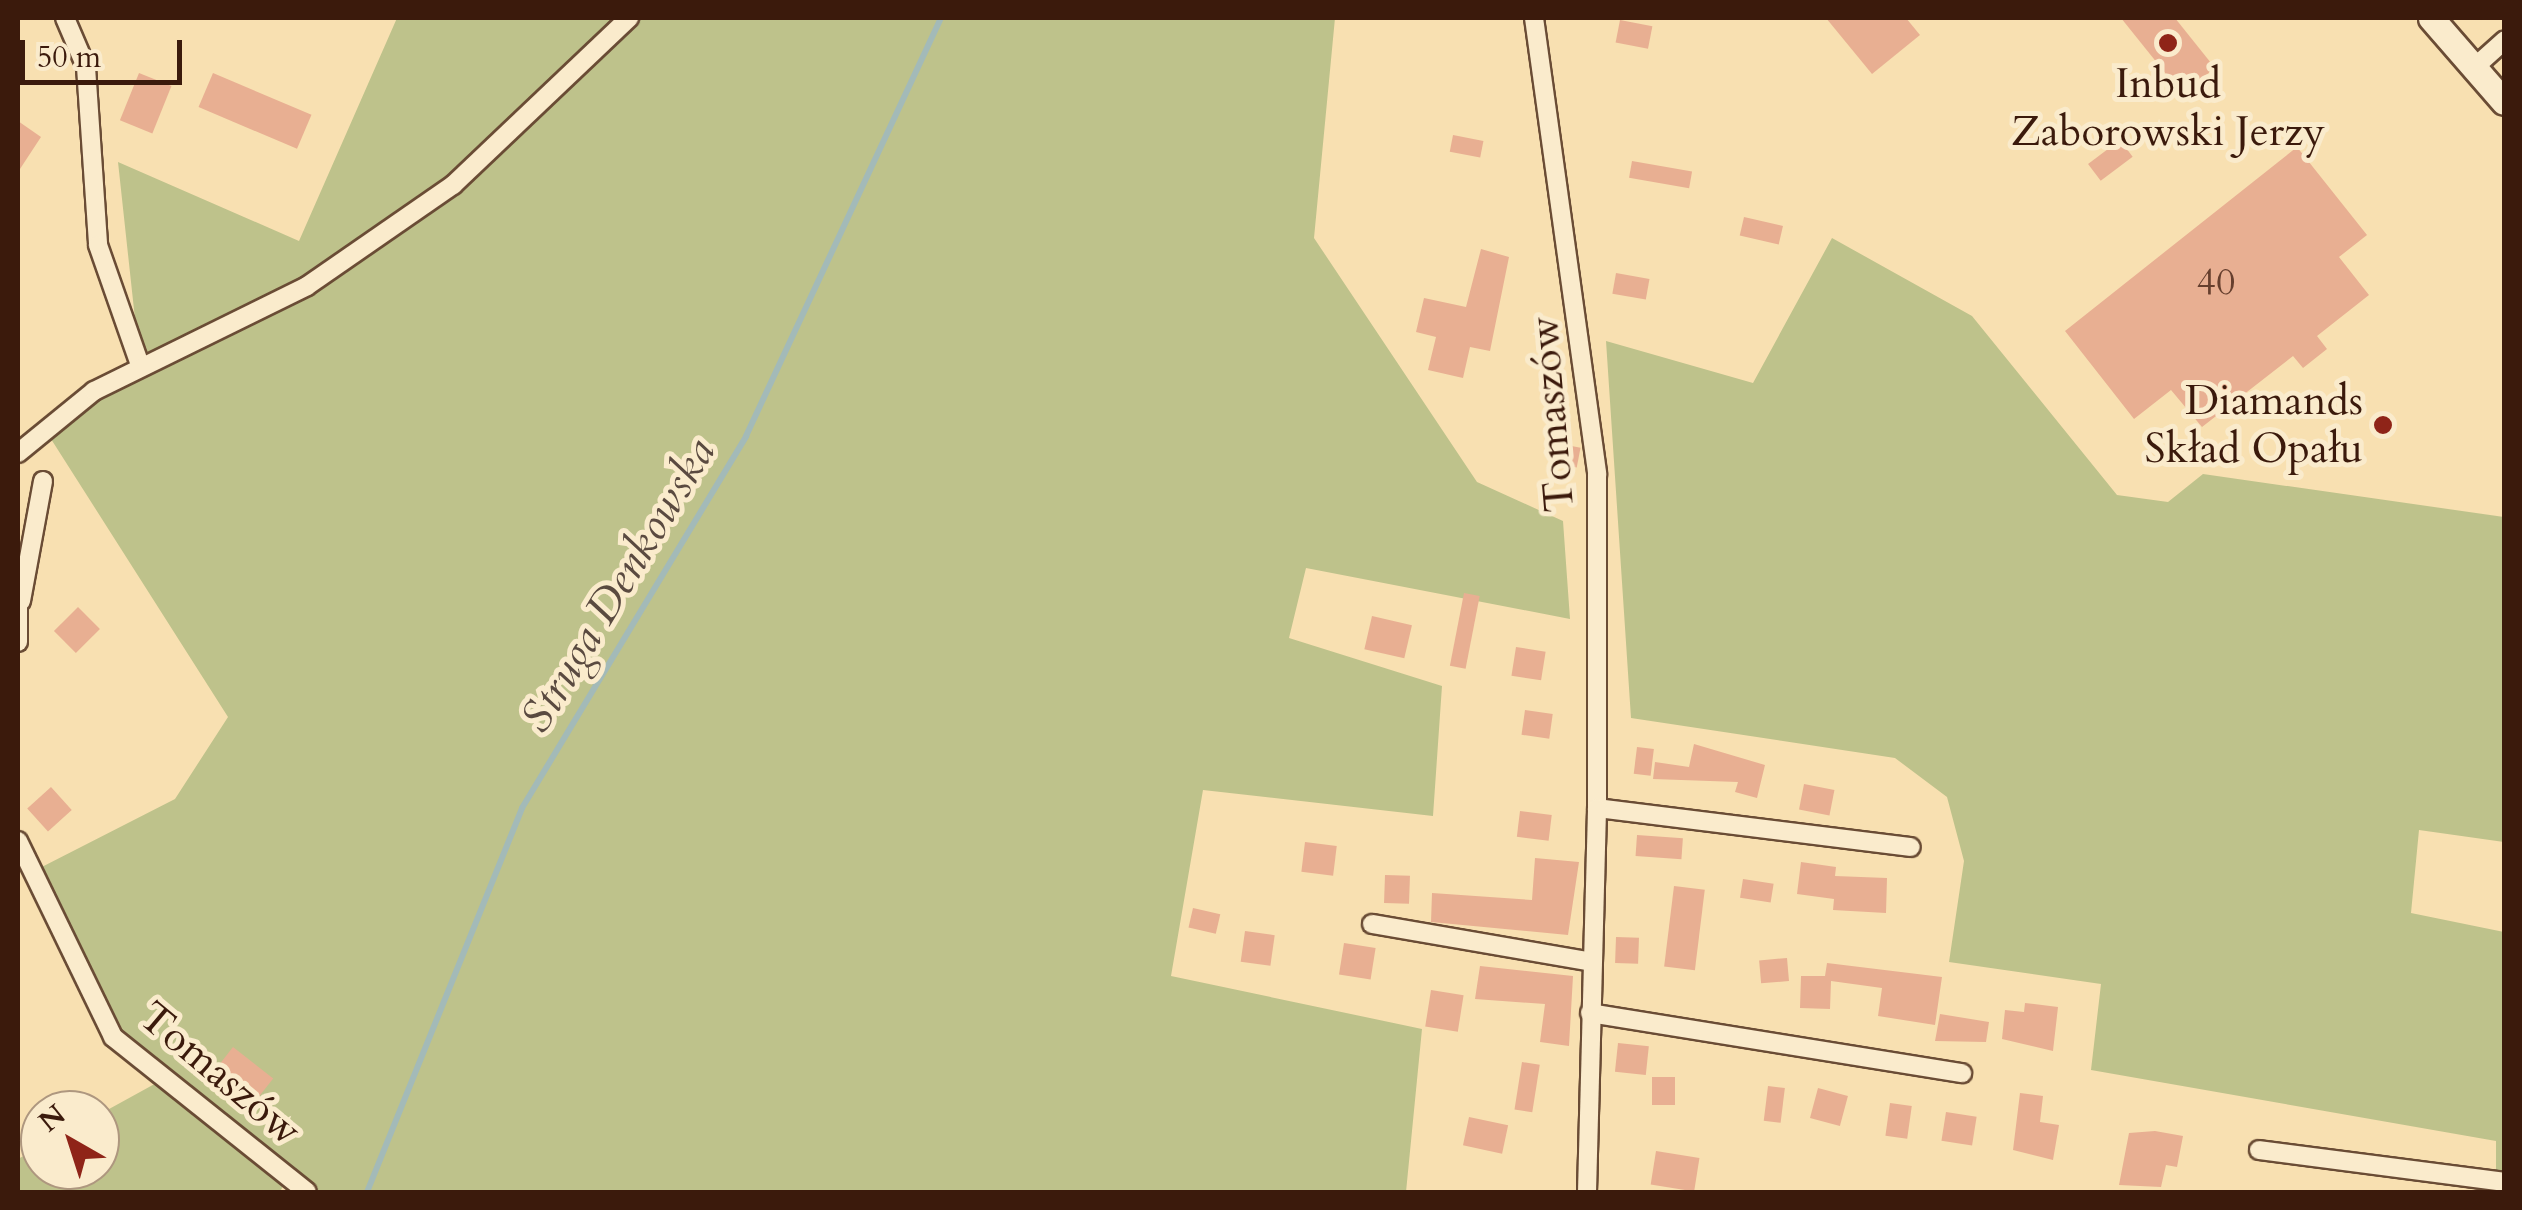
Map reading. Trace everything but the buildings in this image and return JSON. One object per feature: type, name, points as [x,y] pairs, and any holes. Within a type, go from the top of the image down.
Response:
[{"type":"main road","points":[[2431,18],[2504,102]]},
{"type":"street","points":[[64,18],[86,67],[98,245],[140,365]]},
{"type":"street","points":[[18,452],[140,365],[307,286],[453,186],[629,18]]},
{"type":"street","name":"Tomaszów","points":[[1534,18],[1597,474],[1597,808],[1587,1192]]},
{"type":"street","points":[[2476,66],[2504,42]]},
{"type":"street","points":[[18,642],[20,599],[44,481]]},
{"type":"street","points":[[1597,808],[1911,847]]},
{"type":"street","name":"Tomaszów","points":[[18,841],[113,1037],[308,1192]]},
{"type":"street","points":[[1372,924],[1592,962]]},
{"type":"street","points":[[1590,1013],[1962,1072]]},
{"type":"street","points":[[2259,1150],[2504,1182]]},
{"type":"green space","points":[[397,18],[1335,18],[1314,238],[1477,482],[1563,521],[1570,619],[1306,568],[1289,638],[1442,686],[1433,816],[1203,790],[1171,976],[1422,1029],[1406,1192],[307,1192],[288,1176],[280,1192],[18,1192],[20,1158],[20,1190],[120,1190],[120,1103],[160,1081],[113,1037],[32,872],[175,799],[228,717],[44,428],[140,365],[118,162],[299,241]]},
{"type":"green space","points":[[1832,238],[1972,316],[2117,495],[2168,502],[2203,474],[2504,517],[2504,842],[2419,830],[2411,913],[2504,932],[2504,1192],[2496,1192],[2496,1141],[2091,1070],[2101,984],[1949,962],[1964,861],[1947,797],[1895,758],[1631,718],[1606,341],[1753,383]]},
{"type":"waterway","name":"Struga Denkowska","points":[[367,1192],[522,808],[746,436],[941,18]]},
{"type":"place","name":"Inbud Zaborowski Jerzy","points":[[2168,43]]},
{"type":"place","name":"Diamands Skład Opału","points":[[2383,425]]}]
